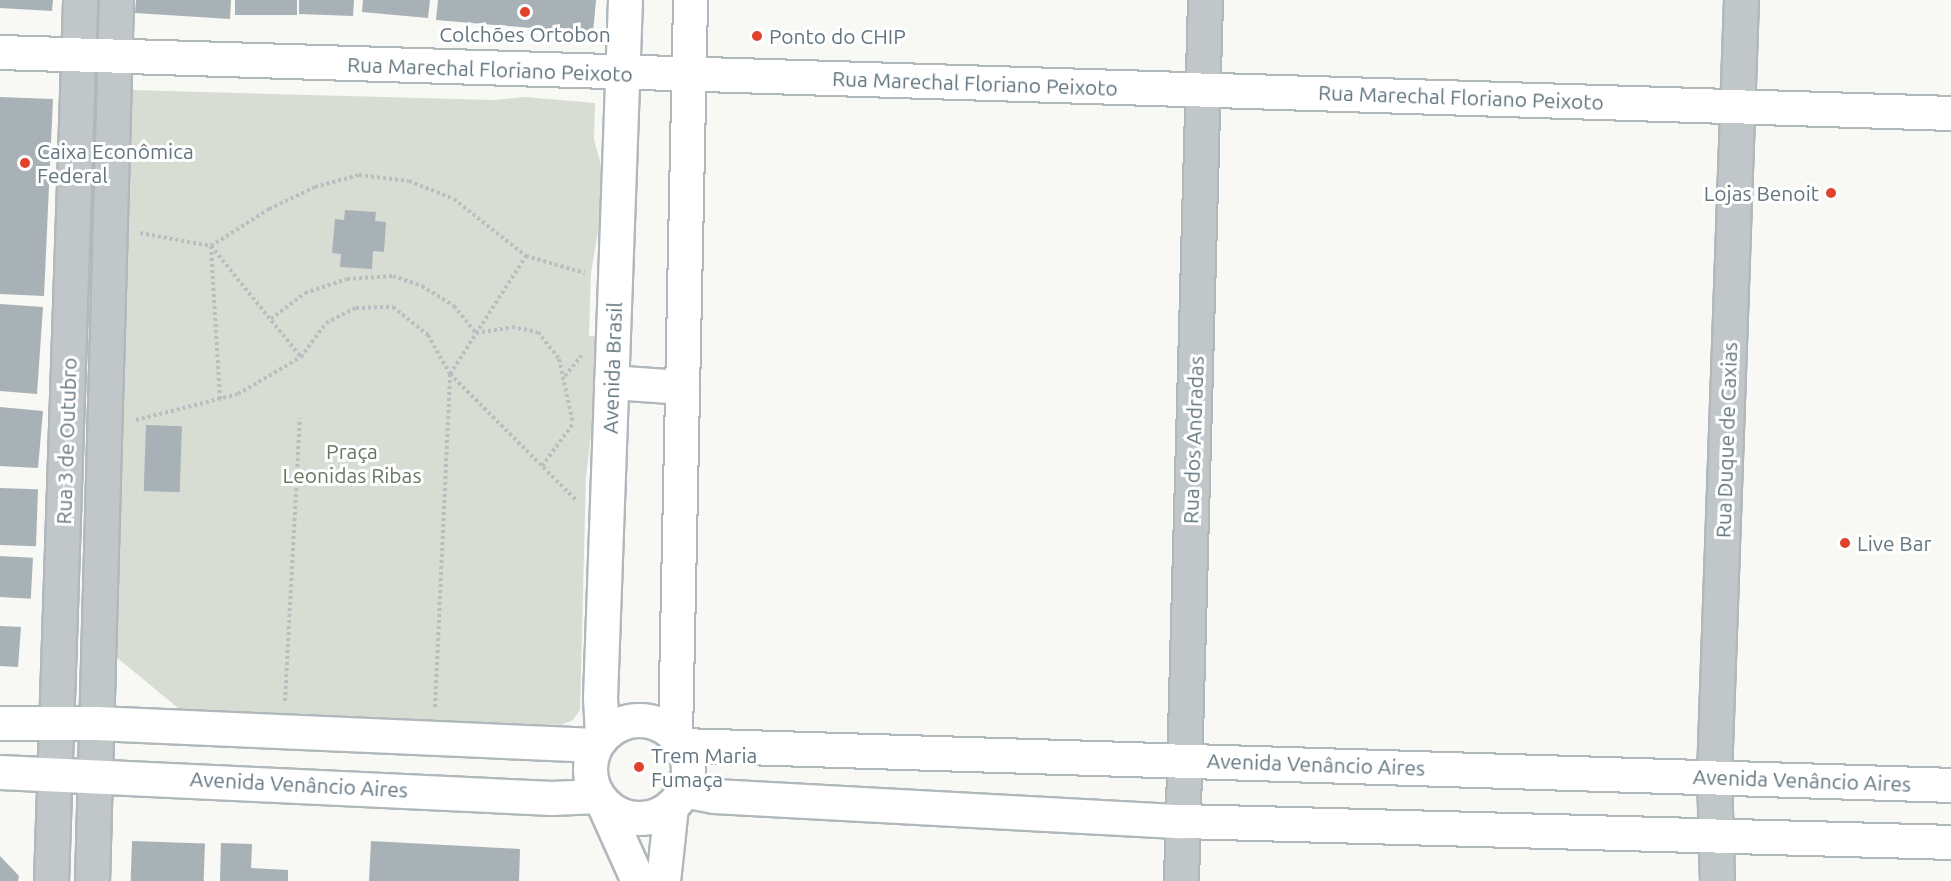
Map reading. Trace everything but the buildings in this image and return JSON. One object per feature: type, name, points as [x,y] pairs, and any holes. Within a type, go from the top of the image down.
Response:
[{"type":"main road","name":"Avenida Brasil","points":[[599,740],[625,0]]},
{"type":"main road","points":[[663,881],[677,798],[688,772],[678,740],[690,0]]},
{"type":"main road","name":"Rua Marechal Floriano Peixoto","points":[[0,52],[1951,113]]},
{"type":"main road","points":[[611,382],[682,387]]},
{"type":"main road","name":"Avenida Venâncio Aires","points":[[599,740],[619,723],[639,719],[659,724],[678,740],[1184,760],[1951,785]]},
{"type":"main road","points":[[0,723],[96,723],[434,737],[599,740],[589,769],[638,881]]},
{"type":"main road","name":"Avenida Venâncio Aires","points":[[0,772],[96,774],[601,800]]},
{"type":"main road","points":[[601,800],[618,814],[636,819],[655,815],[677,798],[714,796],[1182,821],[1951,842]]},
{"type":"street","name":"Rua 3 de Outubro","points":[[51,881],[80,0]]},
{"type":"street","name":"Rua 3 de Outubro","points":[[92,881],[116,0]]},
{"type":"street","name":"Rua dos Andradas","points":[[1180,881],[1205,0]]},
{"type":"street","name":"Rua Duque de Caxias","points":[[1717,881],[1714,777],[1741,0]]},
{"type":"path","points":[[211,246],[269,209],[315,187],[359,175],[409,181],[453,199],[526,256],[614,282]]},
{"type":"path","points":[[110,228],[211,246],[301,357]]},
{"type":"path","points":[[211,246],[220,399]]},
{"type":"path","points":[[434,737],[450,374],[526,256]]},
{"type":"path","points":[[270,319],[305,293],[347,279],[393,276],[422,286],[454,306],[476,333]]},
{"type":"path","points":[[104,428],[238,394],[301,357],[326,323],[356,308],[393,307],[428,335],[450,374],[606,530]]},
{"type":"path","points":[[476,333],[512,327],[538,332],[559,359],[573,423],[609,456]]},
{"type":"path","points":[[284,731],[300,418]]},
{"type":"path","points":[[542,466],[573,423]]},
{"type":"green space","name":"Praça Leonidas Ribas","points":[[131,90],[494,100],[525,97],[595,103],[594,139],[606,184],[591,273],[589,336],[603,336],[586,477],[580,710],[573,720],[561,725],[183,712],[110,652],[117,286]]},
{"type":"place","name":"Colchões Ortobon","points":[[525,12]]},
{"type":"place","name":"Ponto do CHIP","points":[[757,36]]},
{"type":"place","name":"Caixa Econômica Federal","points":[[25,163]]},
{"type":"place","name":"Lojas Benoit","points":[[1831,193]]},
{"type":"place","name":"Live Bar","points":[[1845,543]]},
{"type":"place","name":"Trem Maria Fumaça","points":[[639,767]]}]
